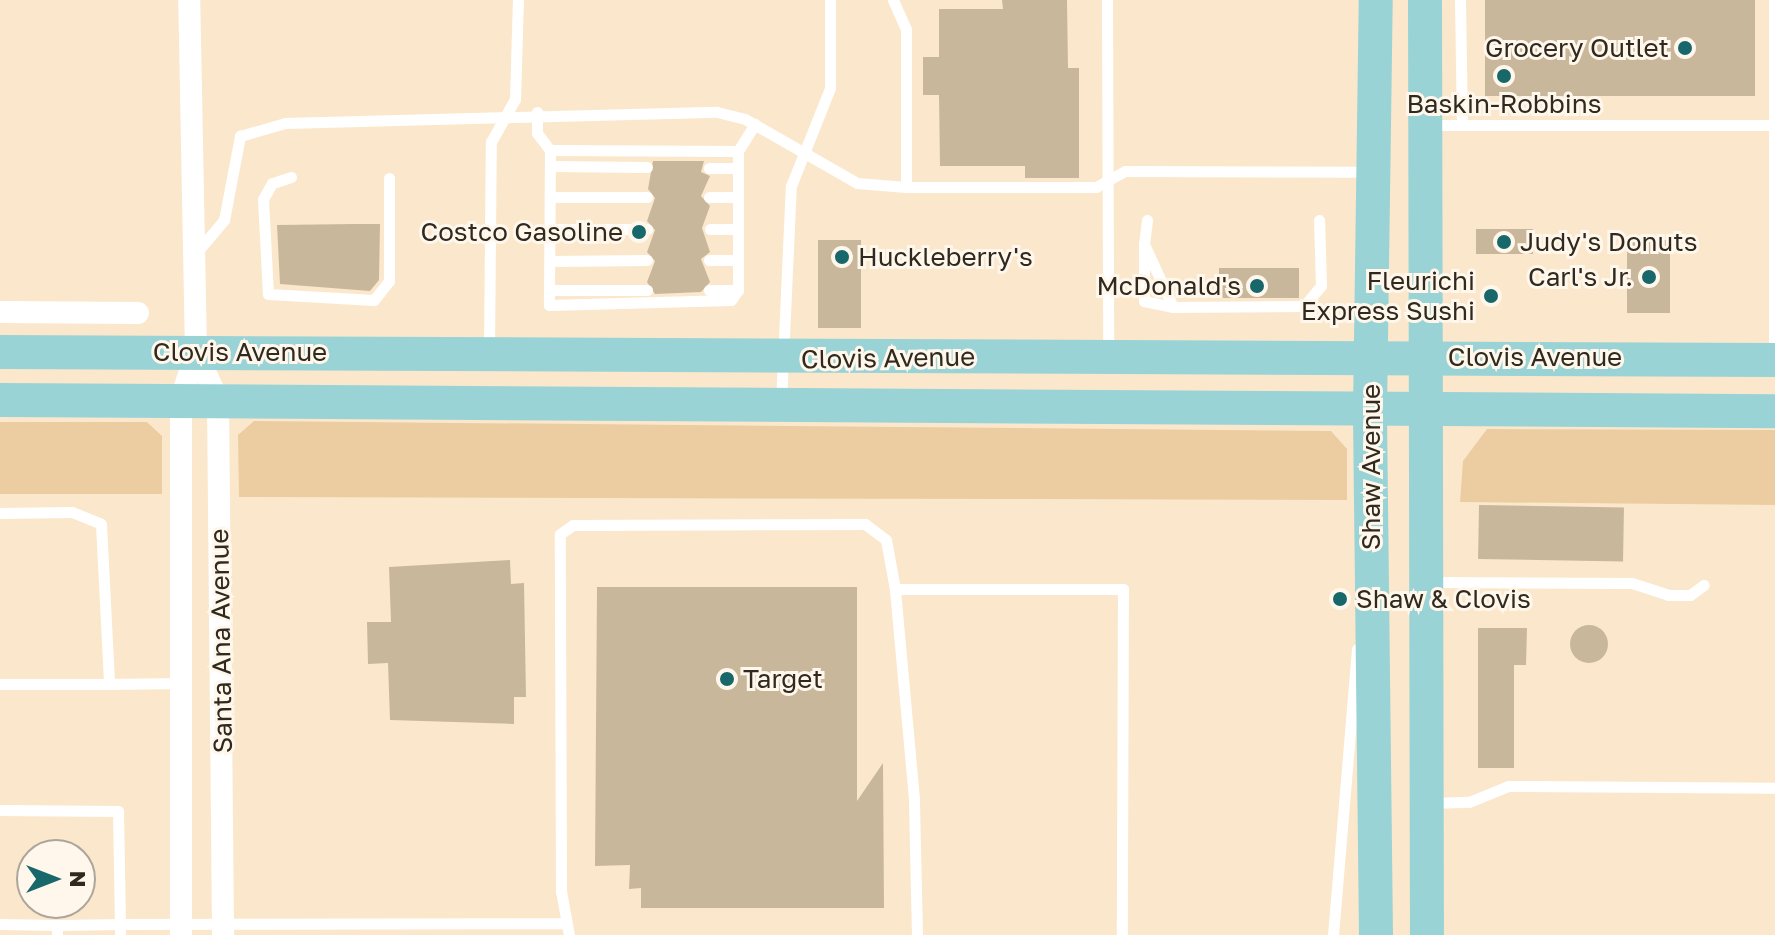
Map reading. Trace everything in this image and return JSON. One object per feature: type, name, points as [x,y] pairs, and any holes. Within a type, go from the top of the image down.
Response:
[{"type":"main road","name":"Shaw Avenue","points":[[1376,0],[1370,411],[1376,935]]},
{"type":"main road","points":[[1402,0],[1403,40],[1446,125]]},
{"type":"main road","points":[[1425,0],[1446,125],[1429,357],[1427,935]]},
{"type":"main road","name":"Clovis Avenue","points":[[0,352],[489,355],[782,361],[1108,354],[1774,360]]},
{"type":"main road","name":"Clovis Avenue","points":[[0,400],[181,399],[781,408],[1775,411]]},
{"type":"main road","points":[[1375,845],[1399,935]]},
{"type":"street","name":"Santa Ana Avenue","points":[[181,929],[181,399],[196,352],[189,0]]},
{"type":"street","points":[[0,312],[138,313]]},
{"type":"street","name":"Santa Ana Avenue","points":[[196,352],[218,400],[223,929]]},
{"type":"lane","points":[[489,355],[491,142],[517,88],[518,0]]},
{"type":"lane","points":[[781,408],[783,261],[798,154],[830,88],[830,0]]},
{"type":"lane","points":[[893,0],[906,29],[906,187]]},
{"type":"lane","points":[[1107,0],[1108,354]]},
{"type":"lane","points":[[1460,0],[1446,125],[1774,125]]},
{"type":"lane","points":[[1774,0],[1774,360]]},
{"type":"lane","points":[[195,255],[224,220],[240,136],[285,123],[501,119],[537,112],[717,112],[755,124],[798,154],[857,183],[906,187],[1096,187],[1125,171],[1372,172]]},
{"type":"lane","points":[[537,112],[537,133],[550,150],[549,305],[718,305],[738,290]]},
{"type":"lane","points":[[738,290],[738,151],[755,124]]},
{"type":"lane","points":[[550,150],[738,151]]},
{"type":"lane","points":[[550,166],[647,167]]},
{"type":"lane","points":[[709,168],[738,168]]},
{"type":"lane","points":[[291,177],[272,183],[263,199],[262,285],[279,299],[374,300],[385,293],[389,178]]},
{"type":"lane","points":[[550,197],[647,197]]},
{"type":"lane","points":[[709,197],[738,197]]},
{"type":"lane","points":[[1147,220],[1144,301],[1173,307],[1313,301],[1321,286],[1319,220]]},
{"type":"lane","points":[[550,229],[647,229]]},
{"type":"lane","points":[[710,229],[738,229]]},
{"type":"lane","points":[[1144,244],[1173,307]]},
{"type":"lane","points":[[550,261],[647,260]]},
{"type":"lane","points":[[709,260],[738,260]]},
{"type":"lane","points":[[549,290],[647,290]]},
{"type":"lane","points":[[709,290],[738,290]]},
{"type":"lane","points":[[1333,935],[1371,485]]},
{"type":"lane","points":[[0,513],[72,512],[101,524],[109,684]]},
{"type":"lane","points":[[0,924],[57,930],[567,929],[560,534],[573,525],[865,524],[886,540],[895,589],[914,799],[917,935]]},
{"type":"lane","points":[[1429,582],[1632,583],[1668,595],[1690,595],[1704,585]]},
{"type":"lane","points":[[895,589],[1123,589],[1122,935]]},
{"type":"lane","points":[[0,684],[181,683]]},
{"type":"lane","points":[[1428,803],[1469,802],[1508,786],[1775,788]]},
{"type":"lane","points":[[0,810],[118,811],[120,930]]},
{"type":"shaded area","points":[[254,421],[1331,431],[1347,449],[1347,500],[239,497],[238,435]]},
{"type":"shaded area","points":[[0,422],[147,422],[162,436],[162,494],[0,494]]},
{"type":"shaded area","points":[[1487,429],[1775,430],[1775,505],[1460,502],[1463,461]]},
{"type":"building","points":[[1002,0],[1067,0],[1068,68],[1079,68],[1079,178],[1025,178],[1025,166],[940,166],[939,95],[923,95],[923,57],[939,57],[939,9],[1003,9]]},
{"type":"building","points":[[1485,0],[1755,0],[1755,96],[1485,96]]},
{"type":"building","points":[[653,161],[704,161],[701,172],[710,176],[701,196],[710,206],[702,228],[710,252],[701,259],[710,282],[701,292],[655,294],[647,282],[655,261],[647,252],[655,230],[647,221],[655,198],[648,189]]},
{"type":"building","points":[[380,224],[379,280],[370,291],[280,284],[277,225]]},
{"type":"building","name":"Judy's Donuts","points":[[1476,229],[1533,229],[1533,254],[1476,254]]},
{"type":"building","points":[[818,240],[861,240],[861,328],[818,328]]},
{"type":"building","name":"Carl's Jr.","points":[[1627,240],[1670,240],[1670,313],[1627,313]]},
{"type":"building","points":[[1219,268],[1299,268],[1299,298],[1219,298]]},
{"type":"building","points":[[1479,505],[1624,508],[1623,562],[1478,559]]},
{"type":"building","points":[[510,560],[511,584],[524,583],[526,697],[514,697],[514,724],[390,720],[388,663],[368,664],[367,622],[391,622],[389,567]]},
{"type":"building","name":"Target","points":[[597,587],[857,587],[857,801],[883,763],[884,908],[641,908],[641,888],[629,889],[630,865],[595,866]]},
{"type":"building","points":[[1589,625],[1602,631],[1608,644],[1602,657],[1589,663],[1576,657],[1570,644],[1576,631]]},
{"type":"building","points":[[1478,628],[1527,628],[1526,665],[1514,665],[1514,768],[1478,768]]},
{"type":"place","name":"Grocery Outlet","points":[[1685,48]]},
{"type":"place","name":"Baskin-Robbins","points":[[1504,76]]},
{"type":"place","name":"Costco Gasoline","points":[[639,232]]},
{"type":"place","name":"Judy's Donuts","points":[[1504,242]]},
{"type":"place","name":"Huckleberry's","points":[[842,257]]},
{"type":"place","name":"Carl's Jr.","points":[[1649,277]]},
{"type":"place","name":"McDonald's","points":[[1257,286]]},
{"type":"place","name":"Fleurichi Express Sushi","points":[[1491,296]]},
{"type":"place","name":"Shaw & Clovis","points":[[1340,599]]},
{"type":"place","name":"Target","points":[[727,679]]}]
